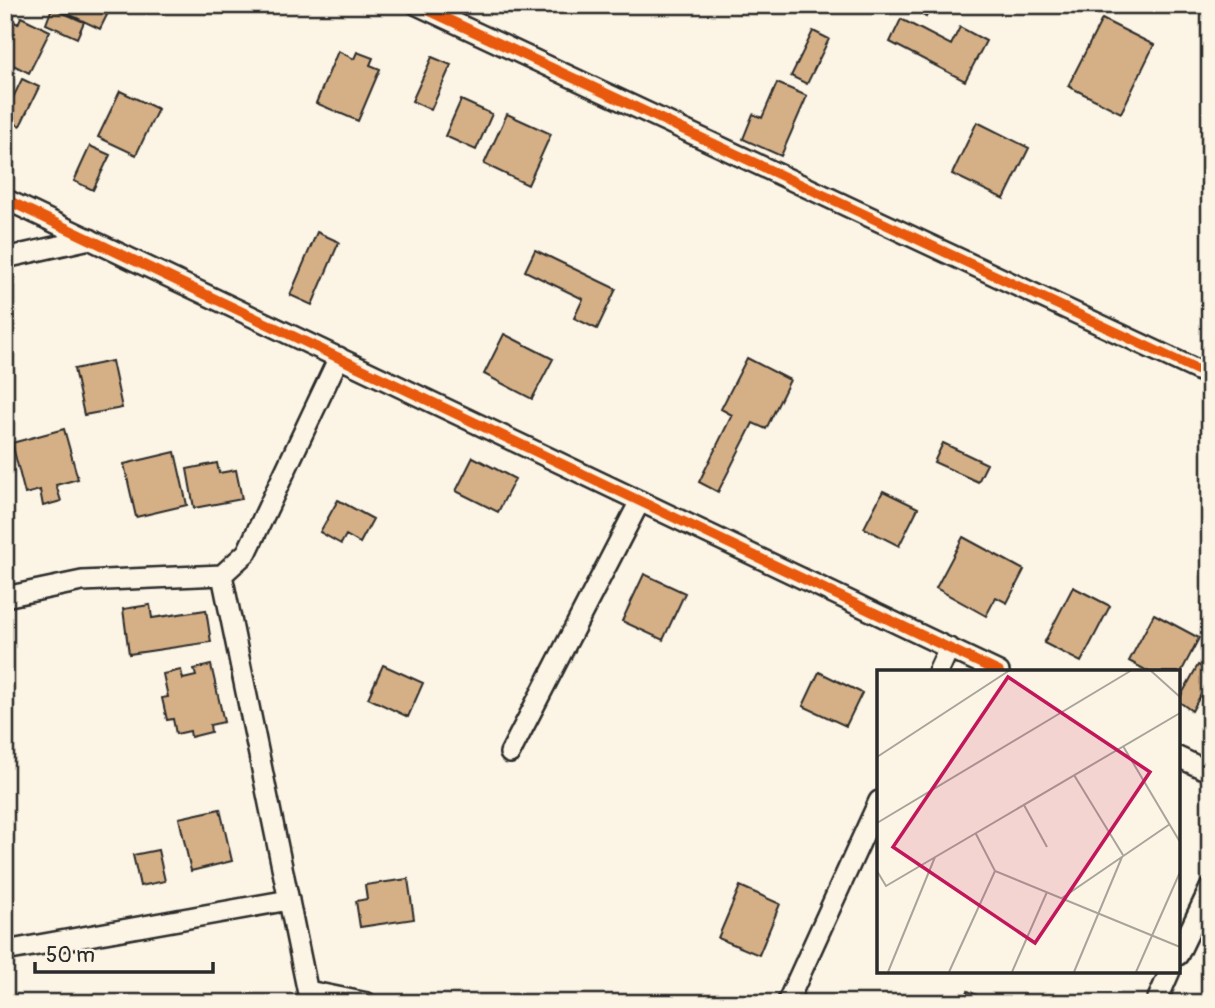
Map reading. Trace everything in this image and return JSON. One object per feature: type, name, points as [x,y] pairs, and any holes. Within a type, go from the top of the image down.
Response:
[{"type":"street","points":[[417,5],[1210,376]]},
{"type":"street","points":[[5,199],[995,670]]},
{"type":"street","points":[[5,258],[89,239]]},
{"type":"street","points":[[5,597],[82,581],[222,575],[247,552],[339,357]]},
{"type":"street","points":[[510,753],[640,501]]},
{"type":"street","points":[[222,575],[309,997],[367,1003]]},
{"type":"street","points":[[939,670],[949,648]]},
{"type":"street","points":[[1180,758],[1210,772]]},
{"type":"street","points":[[787,1003],[877,805]]},
{"type":"street","points":[[1180,951],[1210,888]]},
{"type":"street","points":[[5,951],[289,900]]},
{"type":"street","points":[[1156,1003],[1170,973]]},
{"type":"building","points":[[60,5],[112,5],[100,29],[58,9]]},
{"type":"building","points":[[905,5],[932,5],[926,17]]},
{"type":"building","points":[[52,8],[84,22],[77,38],[46,24]]},
{"type":"building","points":[[21,17],[50,31],[29,73],[5,61],[5,37],[13,21],[18,24]]},
{"type":"building","points":[[901,19],[951,45],[960,27],[986,41],[965,81],[890,42]]},
{"type":"building","points":[[1102,19],[1154,45],[1121,113],[1068,86]]},
{"type":"building","points":[[813,31],[829,39],[807,84],[791,76]]},
{"type":"building","points":[[338,51],[354,59],[357,52],[373,58],[370,65],[380,69],[358,121],[316,103]]},
{"type":"building","points":[[432,57],[451,65],[431,110],[412,101]]},
{"type":"building","points":[[22,79],[39,87],[20,126],[5,119],[5,114]]},
{"type":"building","points":[[777,83],[807,96],[781,156],[743,139],[753,114],[762,118]]},
{"type":"building","points":[[120,91],[158,109],[136,155],[98,137]]},
{"type":"building","points":[[461,100],[492,114],[476,150],[445,136]]},
{"type":"building","points":[[507,114],[551,134],[528,185],[484,164]]},
{"type":"building","points":[[977,122],[1029,148],[1004,199],[952,174]]},
{"type":"building","points":[[90,146],[110,155],[93,190],[74,181]]},
{"type":"building","points":[[317,232],[339,242],[312,305],[290,295]]},
{"type":"building","points":[[535,250],[616,289],[597,329],[574,318],[583,299],[525,271]]},
{"type":"building","points":[[504,334],[553,359],[532,399],[484,374]]},
{"type":"building","points":[[747,358],[790,380],[766,429],[753,423],[718,492],[699,482],[732,415],[721,409]]},
{"type":"building","points":[[112,361],[122,408],[84,415],[74,369]]},
{"type":"building","points":[[64,429],[78,479],[56,485],[61,501],[43,506],[40,490],[25,494],[12,443]]},
{"type":"building","points":[[943,443],[987,464],[978,482],[934,462]]},
{"type":"building","points":[[175,452],[187,505],[136,517],[124,464]]},
{"type":"building","points":[[473,457],[515,479],[498,512],[456,491]]},
{"type":"building","points":[[217,463],[219,473],[236,470],[242,499],[194,508],[187,469]]},
{"type":"building","points":[[883,491],[918,508],[899,546],[864,528]]},
{"type":"building","points":[[338,500],[373,519],[360,543],[346,535],[341,544],[320,532]]},
{"type":"building","points":[[963,537],[1024,570],[1007,603],[996,597],[986,616],[936,588]]},
{"type":"building","points":[[644,574],[685,593],[663,640],[622,621]]},
{"type":"building","points":[[1073,587],[1110,606],[1081,662],[1044,643]]},
{"type":"building","points":[[150,605],[152,618],[206,610],[211,642],[129,654],[123,609]]},
{"type":"building","points":[[1154,614],[1199,638],[1180,674],[1180,670],[1145,670],[1129,661]]},
{"type":"building","points":[[211,665],[224,722],[210,725],[211,732],[191,737],[190,731],[176,734],[173,719],[167,720],[162,698],[168,697],[163,674],[181,670],[183,679],[196,676],[194,669]]},
{"type":"building","points":[[383,665],[423,683],[408,717],[368,698]]},
{"type":"building","points":[[1198,665],[1210,671],[1210,678],[1192,711],[1180,702],[1180,697]]},
{"type":"building","points":[[819,672],[862,693],[846,726],[803,706]]},
{"type":"building","points":[[220,809],[232,861],[191,871],[179,818]]},
{"type":"building","points":[[158,850],[165,881],[140,886],[133,855]]},
{"type":"building","points":[[408,879],[414,919],[360,927],[356,901],[367,899],[365,885]]},
{"type":"building","points":[[740,886],[780,904],[759,955],[718,938]]},
{"type":"building","points":[[968,991],[994,1003],[962,1003]]},
{"type":"cycle path","points":[[417,5],[1210,376]]},
{"type":"cycle path","points":[[5,199],[995,670]]}]
